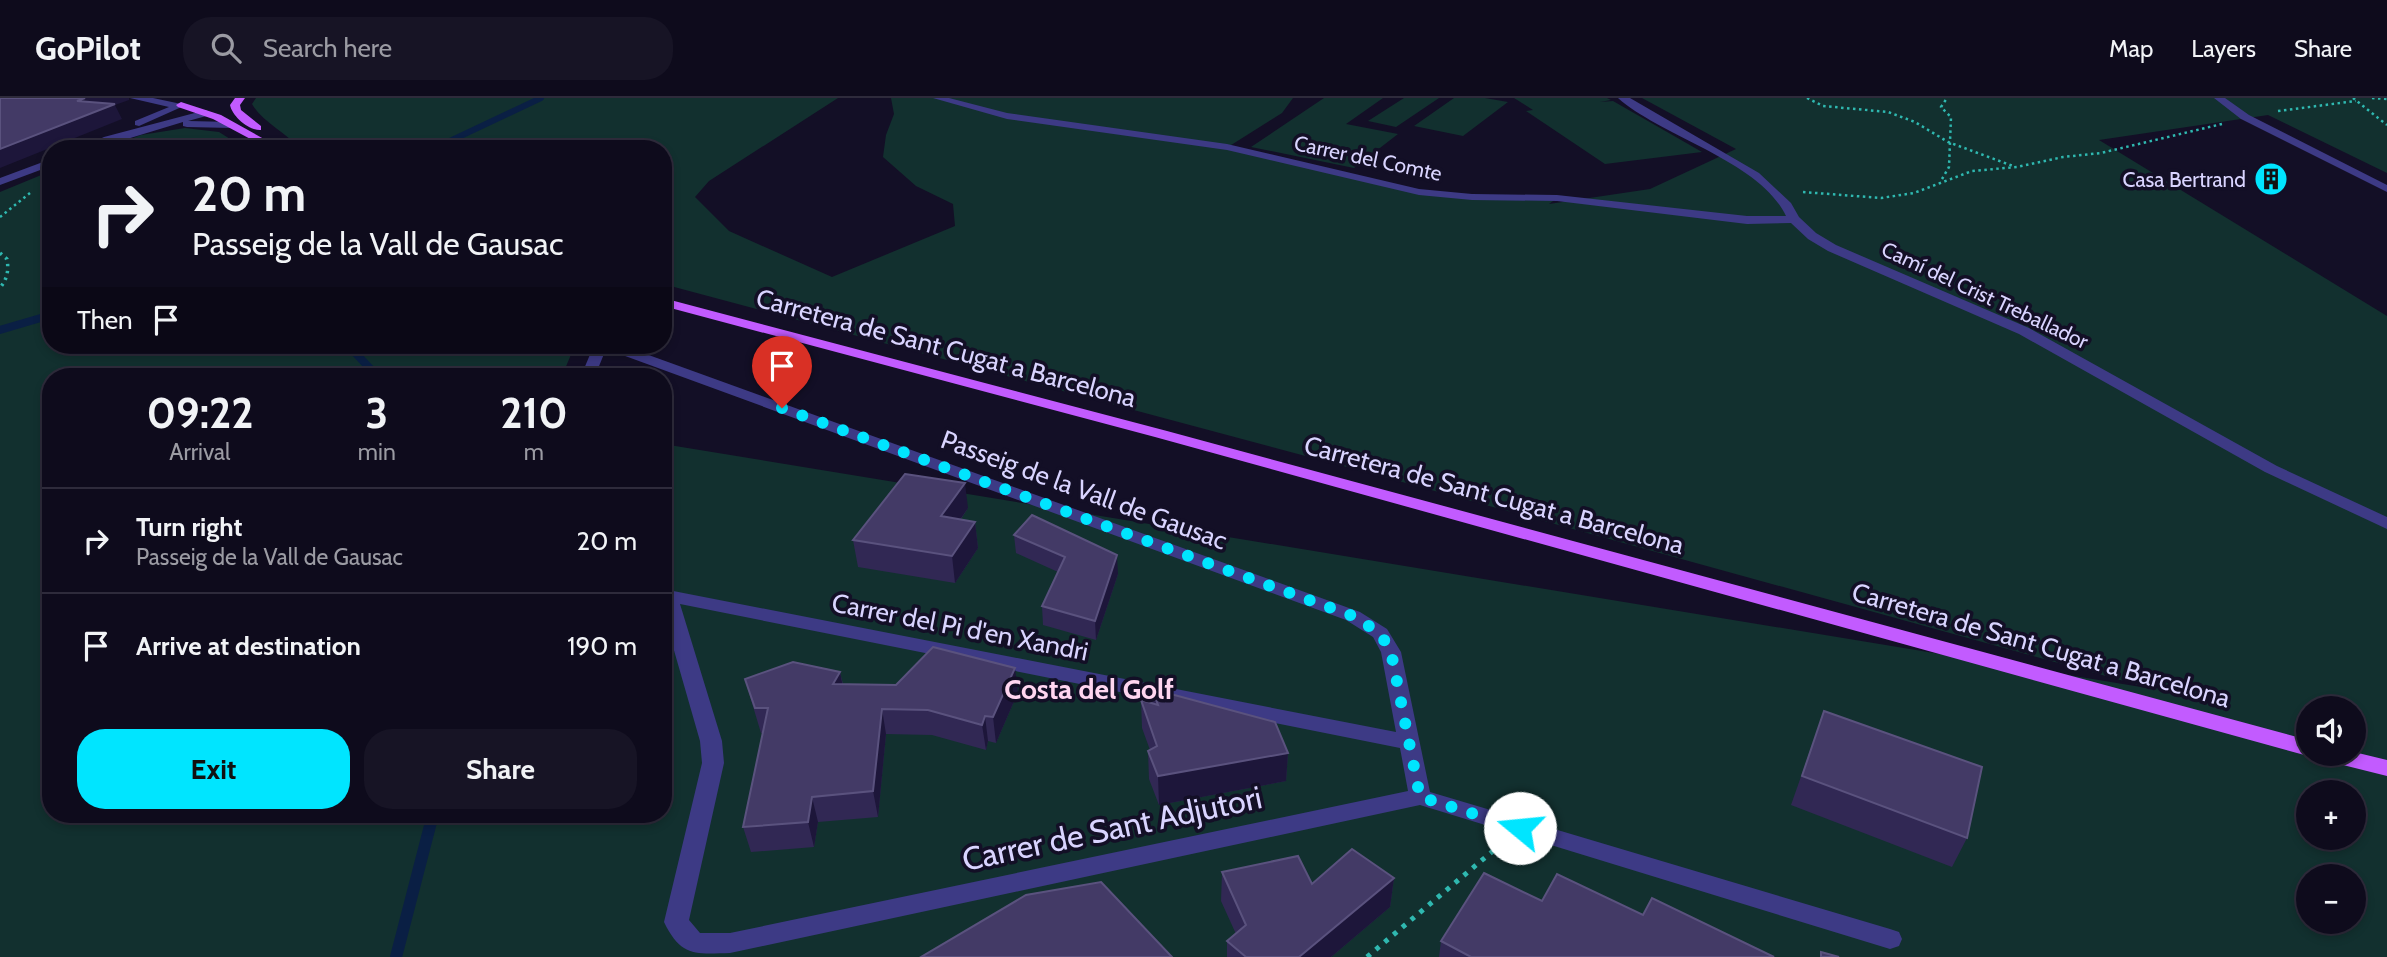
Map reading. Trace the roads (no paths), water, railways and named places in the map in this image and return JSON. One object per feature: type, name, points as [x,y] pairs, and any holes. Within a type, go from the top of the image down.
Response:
[{"type":"main road","points":[[206,113],[232,98]]},
{"type":"main road","points":[[240,98],[235,105],[236,111],[269,140]]},
{"type":"main road","points":[[181,105],[200,100]]},
{"type":"main road","points":[[181,105],[206,113],[260,140]]},
{"type":"main road","name":"Carretera de Sant Cugat a Barcelona","points":[[672,304],[1068,408],[2296,745]]},
{"type":"main road","points":[[2366,763],[2387,768]]},
{"type":"street","points":[[135,98],[181,105]]},
{"type":"street","name":"Carrer del Comte","points":[[937,98],[1007,116],[1227,147],[1313,164],[1419,192],[1472,197],[1557,198],[1747,220],[1794,219]]},
{"type":"street","name":"Camí del Crist Treballador","points":[[1623,98],[1728,156],[1771,188],[1787,205],[1794,219],[1812,236],[1832,248],[2024,331],[2260,464],[2387,524]]},
{"type":"street","points":[[2219,98],[2245,117],[2387,189]]},
{"type":"street","points":[[108,139],[154,115],[181,105]]},
{"type":"street","points":[[108,139],[206,113]]},
{"type":"street","points":[[154,115],[154,120],[168,123],[232,125]]},
{"type":"street","points":[[0,182],[42,165]]},
{"type":"street","points":[[0,168],[27,171]]},
{"type":"street","name":"Passeig de la Vall de Gausac","points":[[633,354],[671,368]]},
{"type":"street","name":"Passeig de la Vall de Gausac","points":[[672,368],[1353,616],[1380,633],[1391,652],[1420,797]]},
{"type":"street","name":"Carrer del Pi d'en Xandri","points":[[672,597],[1411,743]]},
{"type":"street","name":"Carrer de Sant Adjutori","points":[[672,615],[711,741],[713,763],[676,922],[694,944],[730,943],[1420,797],[1890,939]]},
{"type":"waterway","points":[[452,140],[541,98]]},
{"type":"waterway","points":[[0,330],[42,318]]},
{"type":"waterway","points":[[356,354],[370,368]]},
{"type":"waterway","points":[[396,957],[431,823]]},
{"type":"place","name":"Casa Bertrand","points":[[2271,179]]},
{"type":"district","name":"Costa del Golf","points":[[1089,689]]}]
